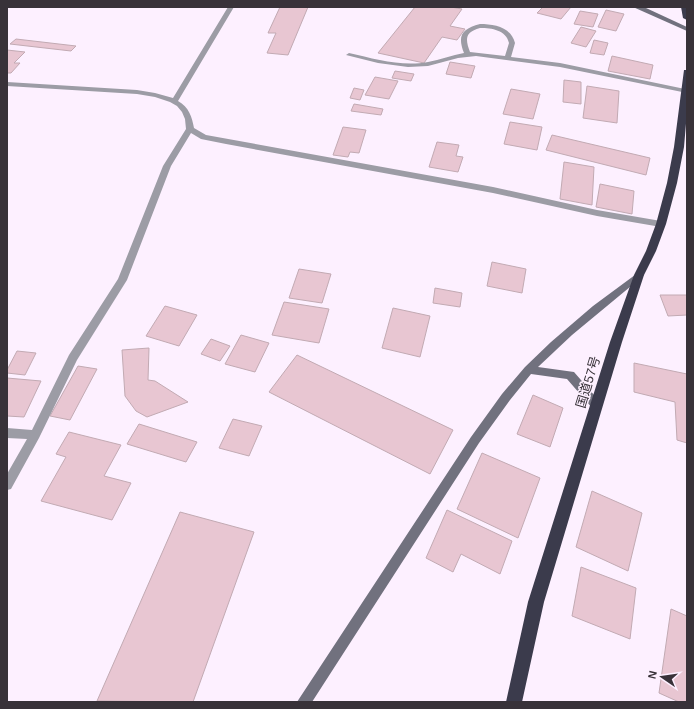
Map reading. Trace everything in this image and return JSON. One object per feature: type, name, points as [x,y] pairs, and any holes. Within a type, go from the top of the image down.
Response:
[{"type":"highway","points":[[686,7],[687,18]]},
{"type":"highway","name":"国道57号","points":[[514,702],[536,602],[639,275],[651,251],[672,182],[679,147],[687,72]]},
{"type":"street","points":[[175,101],[231,7]]},
{"type":"street","points":[[636,7],[644,9],[687,29]]},
{"type":"street","points":[[468,54],[462,45],[466,32],[477,26],[485,26],[498,28],[510,36],[512,43],[507,59]]},
{"type":"street","points":[[349,55],[404,66],[427,64],[468,54],[560,65],[685,91]]},
{"type":"street","points":[[7,84],[138,92],[157,95],[175,101],[185,110],[191,120],[190,129],[167,166],[122,280],[73,358],[35,435],[7,485]]},
{"type":"street","points":[[190,129],[204,137],[226,142],[493,190],[597,213],[660,224]]},
{"type":"street","points":[[304,702],[494,412],[529,370],[576,326],[639,275]]},
{"type":"street","points":[[529,370],[570,375],[597,406]]},
{"type":"street","points":[[7,434],[35,435]]},
{"type":"building","points":[[280,7],[308,7],[288,55],[267,53],[276,33],[268,33]]},
{"type":"building","points":[[415,7],[451,7],[462,9],[450,26],[465,29],[457,40],[442,37],[424,63],[378,53]]},
{"type":"building","points":[[543,7],[571,7],[561,19],[537,13]]},
{"type":"building","points":[[606,10],[624,14],[616,31],[598,27]]},
{"type":"building","points":[[580,11],[598,14],[593,27],[574,24]]},
{"type":"building","points":[[581,27],[596,31],[586,47],[571,43]]},
{"type":"building","points":[[16,39],[76,46],[71,51],[10,44]]},
{"type":"building","points":[[594,40],[608,43],[604,55],[590,53]]},
{"type":"building","points":[[7,50],[25,52],[14,63],[20,63],[11,73],[7,73]]},
{"type":"building","points":[[612,56],[653,65],[650,79],[608,71]]},
{"type":"building","points":[[450,62],[475,66],[471,78],[446,74]]},
{"type":"building","points":[[395,71],[414,74],[411,81],[392,78]]},
{"type":"building","points":[[375,77],[398,81],[389,99],[365,95]]},
{"type":"building","points":[[564,80],[581,82],[581,104],[563,102]]},
{"type":"building","points":[[587,86],[619,91],[617,123],[583,118]]},
{"type":"building","points":[[354,88],[364,90],[360,100],[350,98]]},
{"type":"building","points":[[511,89],[540,94],[533,119],[503,114]]},
{"type":"building","points":[[354,104],[383,109],[381,115],[351,111]]},
{"type":"building","points":[[510,122],[542,127],[537,150],[504,144]]},
{"type":"building","points":[[343,127],[366,130],[359,153],[350,152],[348,157],[333,155]]},
{"type":"building","points":[[552,135],[650,158],[646,175],[546,150]]},
{"type":"building","points":[[437,142],[459,145],[456,156],[463,157],[458,172],[429,167]]},
{"type":"building","points":[[564,162],[594,167],[592,205],[560,199]]},
{"type":"building","points":[[600,184],[634,191],[632,214],[596,207]]},
{"type":"building","points":[[492,262],[526,269],[522,293],[487,286]]},
{"type":"building","points":[[299,269],[331,274],[322,303],[289,298]]},
{"type":"building","points":[[435,288],[462,293],[460,307],[433,303]]},
{"type":"building","points":[[660,295],[687,295],[687,315],[668,316]]},
{"type":"building","points":[[284,302],[329,309],[319,343],[272,335]]},
{"type":"building","points":[[165,306],[197,315],[179,346],[146,336]]},
{"type":"building","points":[[393,308],[430,316],[420,357],[382,348]]},
{"type":"building","points":[[241,335],[269,343],[255,372],[225,364]]},
{"type":"building","points":[[211,339],[230,346],[220,361],[201,354]]},
{"type":"building","points":[[149,348],[148,380],[155,381],[188,402],[147,417],[136,411],[125,396],[122,350]]},
{"type":"building","points":[[17,351],[36,353],[25,375],[7,373],[7,370]]},
{"type":"building","points":[[297,355],[453,430],[430,474],[269,392]]},
{"type":"building","points":[[634,363],[687,374],[687,443],[677,440],[675,402],[634,392]]},
{"type":"building","points":[[78,366],[97,369],[70,420],[50,416]]},
{"type":"building","points":[[7,378],[41,381],[24,417],[7,416]]},
{"type":"building","points":[[533,395],[563,408],[550,447],[517,434]]},
{"type":"building","points":[[233,419],[262,426],[249,456],[219,448]]},
{"type":"building","points":[[139,424],[197,442],[186,462],[127,444]]},
{"type":"building","points":[[69,432],[121,445],[104,476],[131,483],[112,520],[41,501],[66,457],[56,454]]},
{"type":"building","points":[[482,453],[540,478],[518,538],[457,509]]},
{"type":"building","points":[[592,491],[642,513],[628,571],[576,547]]},
{"type":"building","points":[[447,510],[512,541],[500,574],[461,554],[453,572],[426,558]]},
{"type":"building","points":[[180,512],[254,532],[193,702],[97,701]]},
{"type":"building","points":[[581,567],[636,588],[630,639],[572,616]]},
{"type":"building","points":[[671,609],[687,616],[687,702],[679,702],[659,693]]}]
